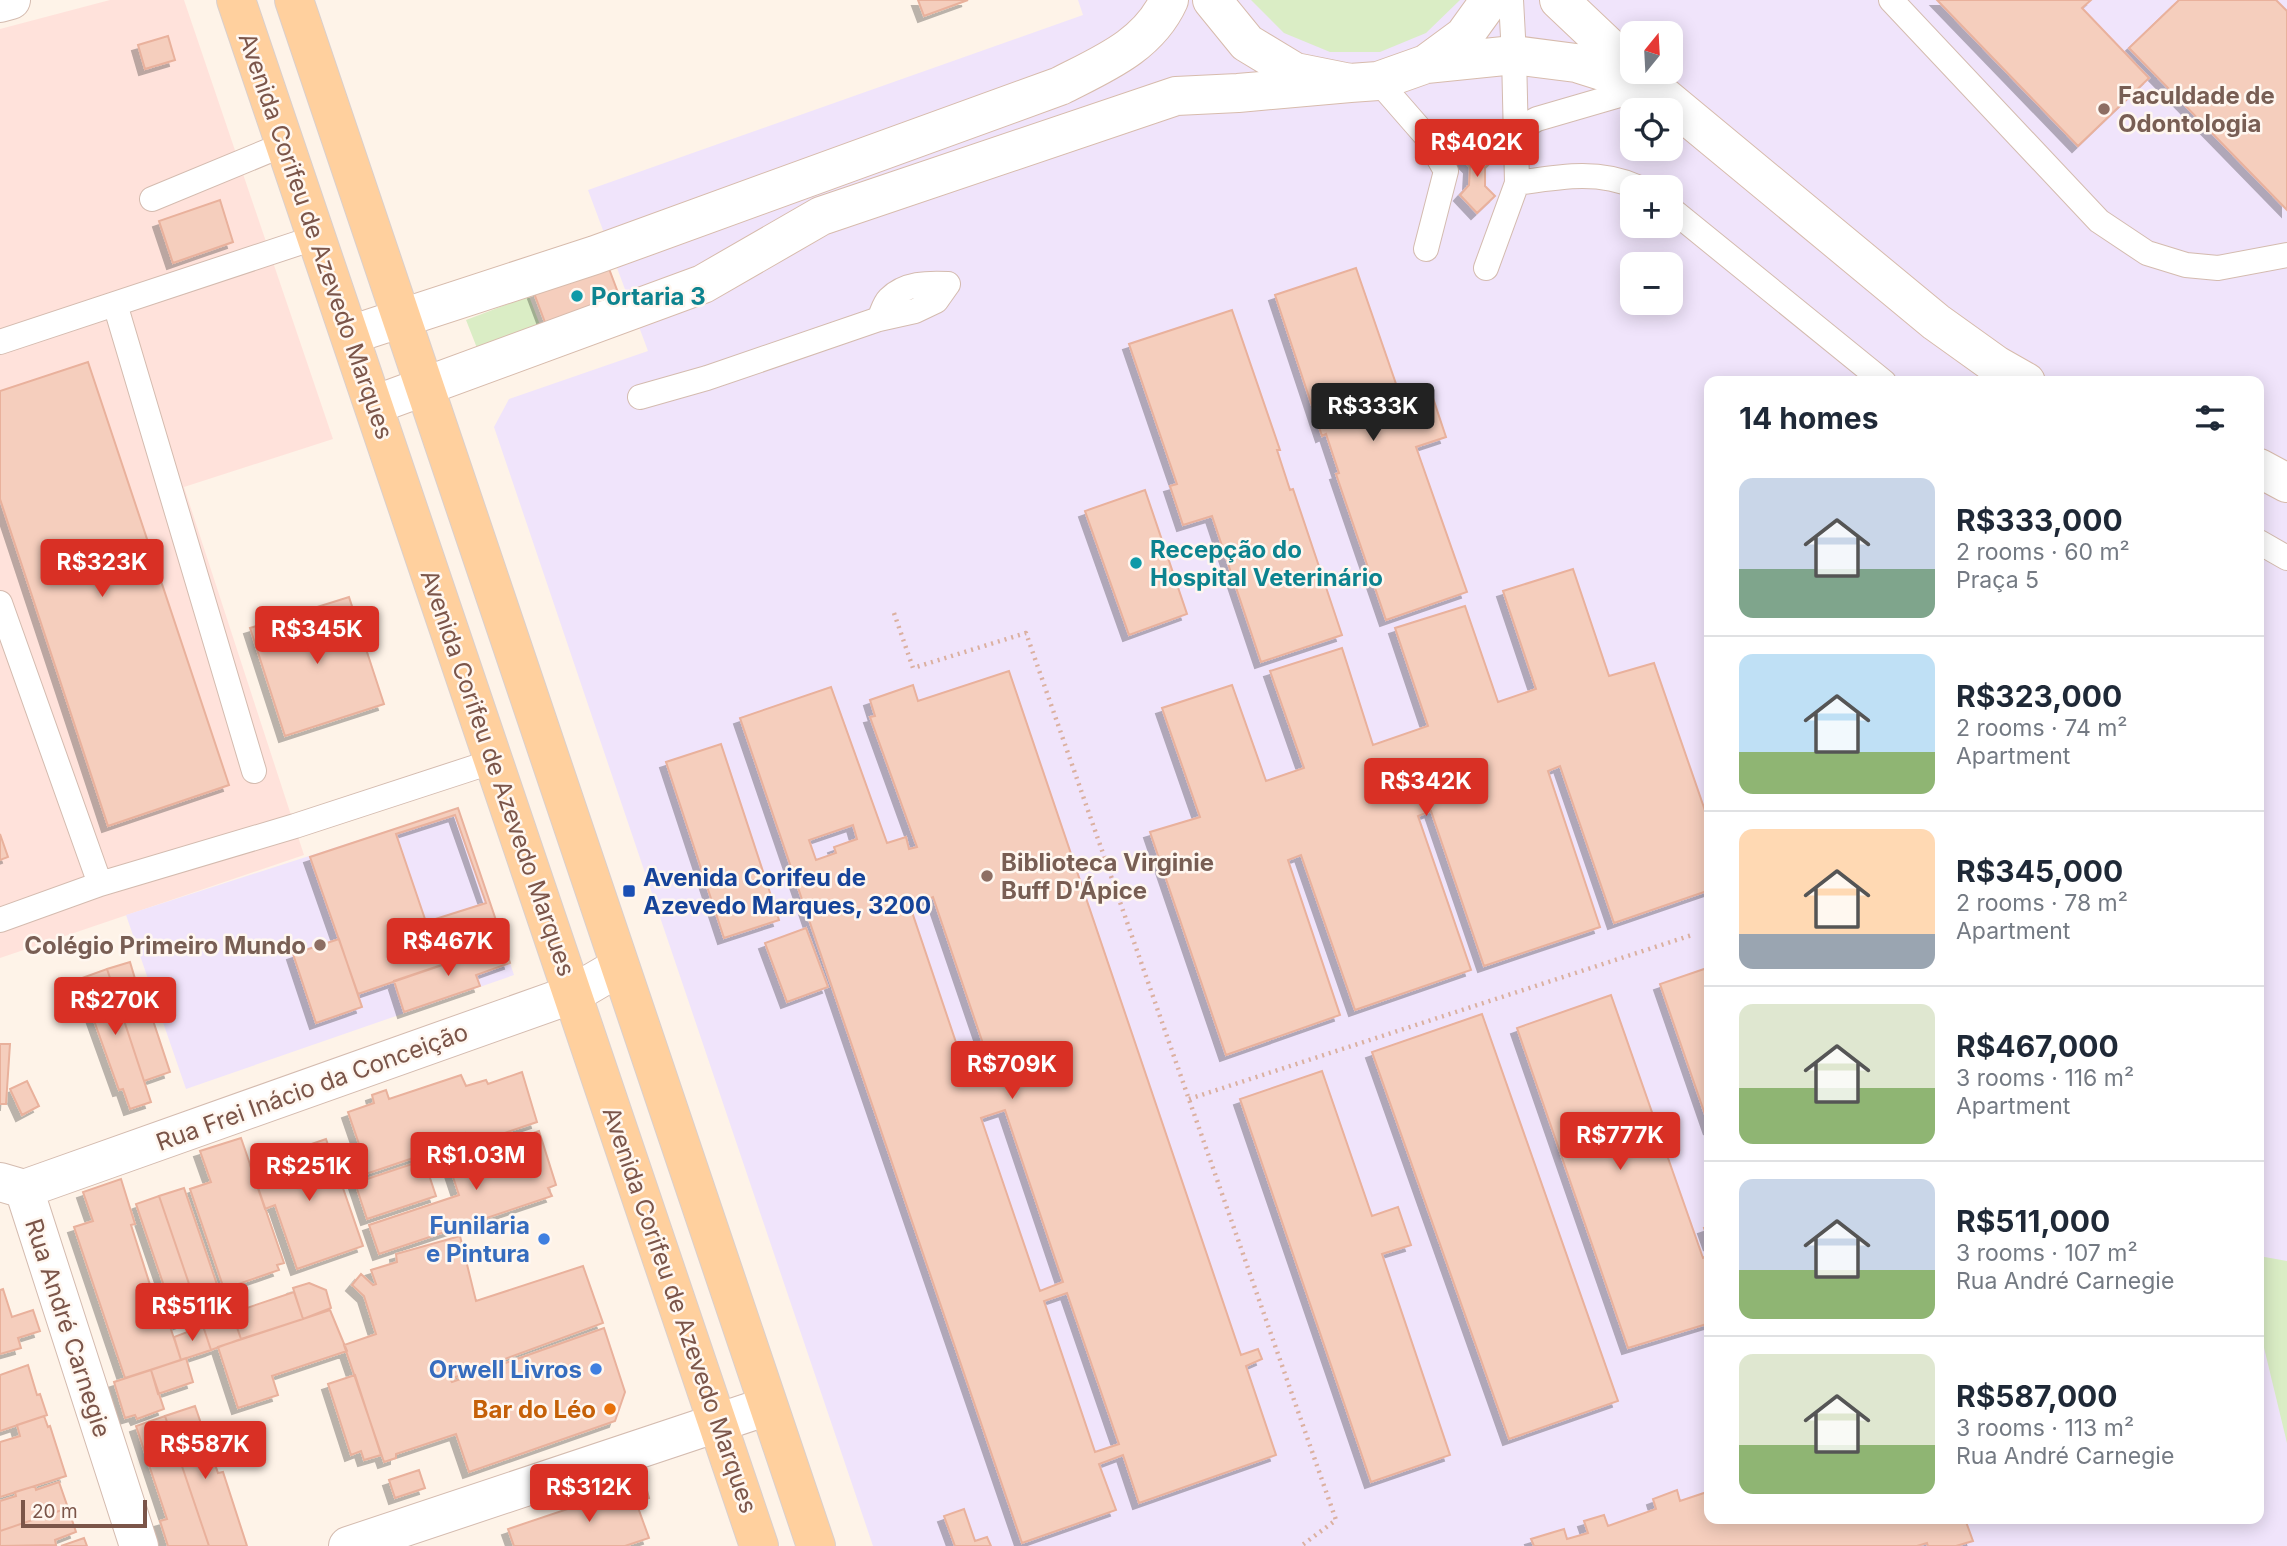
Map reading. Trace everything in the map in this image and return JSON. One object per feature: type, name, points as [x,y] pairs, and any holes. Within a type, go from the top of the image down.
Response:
[{"type":"main road","name":"Avenida Corifeu de Azevedo Marques","points":[[236,0],[760,1546]]},
{"type":"main road","points":[[294,0],[816,1546]]},
{"type":"street","points":[[0,3],[11,0]]},
{"type":"street","points":[[350,335],[595,255],[1060,86],[1124,53],[1161,17],[1169,0]]},
{"type":"street","points":[[1212,0],[1247,43],[1295,72],[1364,82]]},
{"type":"street","points":[[1426,64],[1464,36],[1490,0]]},
{"type":"street","points":[[1559,0],[1620,58]]},
{"type":"street","points":[[373,405],[703,284],[821,216],[1176,96],[1364,82],[1426,64],[1514,55],[1620,72]]},
{"type":"street","points":[[1649,84],[1936,322],[2015,376]]},
{"type":"street","points":[[2264,471],[2287,483]]},
{"type":"street","name":"Rua Frei Inácio da Conceição","points":[[12,1186],[573,994],[619,967]]},
{"type":"street","name":"Rua André Carnegie","points":[[12,1186],[139,1546]]},
{"type":"street","points":[[348,1546],[768,1406]]},
{"type":"lane","points":[[1486,268],[1517,183],[1511,0]]},
{"type":"lane","points":[[1891,0],[2099,221],[2147,253],[2186,265],[2218,268],[2287,255]]},
{"type":"lane","points":[[1364,82],[1426,136],[1446,171],[1426,249]]},
{"type":"lane","points":[[1515,131],[1620,84]]},
{"type":"lane","points":[[152,198],[285,144]]},
{"type":"lane","points":[[1517,183],[1582,175],[1620,182]]},
{"type":"lane","points":[[1683,219],[1877,376]]},
{"type":"lane","points":[[0,342],[317,237]]},
{"type":"lane","points":[[115,304],[254,771]]},
{"type":"lane","points":[[640,397],[707,378],[879,319]]},
{"type":"lane","points":[[2264,545],[2287,558]]},
{"type":"lane","points":[[0,603],[100,884]]},
{"type":"lane","points":[[0,920],[100,884],[295,826],[494,761]]},
{"type":"path","points":[[894,613],[913,668],[1026,633],[1336,1520],[1301,1546]]},
{"type":"path","points":[[1189,1099],[1692,935]]},
{"type":"shaded area","points":[[110,0],[184,0],[333,439],[184,487],[304,855],[0,958],[0,29]]},
{"type":"shaded area","points":[[1078,0],[2287,0],[2287,1546],[873,1546],[494,427],[509,399],[648,351],[588,190],[1083,15]]},
{"type":"shaded area","name":"Colégio Primeiro Mundo","points":[[458,808],[514,975],[186,1089],[126,915]]},
{"type":"green space","points":[[1251,0],[1460,0],[1426,33],[1380,52],[1330,52],[1284,33]]},
{"type":"green space","points":[[529,296],[540,325],[477,348],[466,320]]},
{"type":"green space","points":[[2264,1257],[2287,1261],[2287,1443],[2264,1348]]},
{"type":"building","points":[[918,0],[968,0],[924,16]]},
{"type":"building","points":[[1937,0],[2091,0],[2082,8],[2149,78],[2078,146]]},
{"type":"building","points":[[2179,0],[2276,0],[2287,11],[2287,210],[2129,48]]},
{"type":"building","points":[[168,36],[175,60],[145,69],[138,45]]},
{"type":"building","points":[[1477,143],[1494,159],[1485,168],[1485,186],[1495,196],[1477,213],[1460,195],[1469,185],[1470,167],[1462,159]]},
{"type":"building","points":[[220,200],[233,242],[173,263],[159,221]]},
{"type":"building","name":"Portaria 3","points":[[608,266],[620,298],[546,325],[534,293]]},
{"type":"building","points":[[1356,268],[1404,407],[1433,398],[1446,437],[1416,447],[1467,592],[1386,620],[1336,474],[1339,473],[1326,434],[1322,436],[1275,295]]},
{"type":"building","points":[[1232,310],[1280,450],[1277,450],[1290,490],[1293,489],[1342,635],[1261,662],[1212,516],[1183,525],[1170,486],[1177,484],[1129,344]]},
{"type":"building","points":[[88,362],[229,785],[108,826],[0,499],[0,391]]},
{"type":"building","name":"Recepção do Hospital Veterinário","points":[[1145,490],[1187,614],[1129,635],[1085,511]]},
{"type":"building","points":[[1573,569],[1609,676],[1654,663],[1704,808],[1704,892],[1614,923],[1560,766],[1548,771],[1600,927],[1484,966],[1431,811],[1418,816],[1471,970],[1355,1010],[1301,855],[1288,860],[1340,1015],[1226,1055],[1150,832],[1200,817],[1162,708],[1232,685],[1266,781],[1304,768],[1270,671],[1342,648],[1373,745],[1428,726],[1395,628],[1465,606],[1498,702],[1536,689],[1503,591]]},
{"type":"building","points":[[349,597],[384,704],[285,736],[250,628]]},
{"type":"building","points":[[1009,671],[1241,1355],[1258,1349],[1262,1359],[1246,1366],[1276,1455],[1139,1503],[1123,1455],[1099,1464],[1116,1510],[1022,1543],[740,718],[831,687],[887,843],[906,837],[909,849],[917,847],[870,717],[875,716],[870,700],[913,685],[918,701]],"holes":[[[853,825],[857,839],[834,847],[836,853],[816,860],[809,840]],[[933,897],[991,1067],[967,1075],[910,906]],[[1005,1110],[1063,1282],[1040,1291],[981,1118]],[[1067,1293],[1119,1444],[1095,1452],[1044,1301]]]},
{"type":"building","points":[[721,744],[779,920],[724,938],[666,762]]},
{"type":"building","points":[[458,808],[504,944],[358,994],[310,857]],"holes":[[[455,815],[486,903],[426,922],[396,834]]]},
{"type":"building","points":[[0,834],[8,857],[0,860]]},
{"type":"building","points":[[806,928],[828,987],[787,1002],[765,943]]},
{"type":"building","points":[[339,939],[362,1007],[316,1023],[293,954]]},
{"type":"building","points":[[504,944],[510,963],[476,975],[480,986],[404,1012],[394,981]]},
{"type":"building","points":[[130,962],[136,982],[140,981],[170,1072],[144,1081],[107,969]]},
{"type":"building","points":[[107,969],[151,1102],[130,1109],[123,1089],[119,1090],[79,979]]},
{"type":"building","points":[[1704,969],[1704,1112],[1660,984]]},
{"type":"building","points":[[1611,995],[1704,1258],[1704,1325],[1628,1348],[1517,1028]]},
{"type":"building","points":[[1482,1014],[1618,1401],[1509,1439],[1372,1052]]},
{"type":"building","points":[[0,1044],[10,1044],[6,1104],[0,1104]]},
{"type":"building","points":[[1322,1071],[1372,1216],[1398,1207],[1411,1245],[1382,1254],[1450,1455],[1371,1482],[1240,1099]]},
{"type":"building","points":[[522,1072],[537,1122],[469,1145],[465,1133],[432,1145],[434,1151],[354,1178],[346,1152],[360,1147],[348,1112],[374,1103],[372,1095],[386,1090],[389,1099],[461,1075],[466,1086],[486,1080],[488,1084]]},
{"type":"building","points":[[27,1081],[39,1106],[22,1115],[10,1089]]},
{"type":"building","points":[[539,1131],[556,1185],[548,1188],[552,1196],[379,1254],[369,1225],[459,1195],[448,1162]]},
{"type":"building","points":[[241,1138],[284,1263],[277,1265],[279,1270],[224,1289],[190,1189],[211,1182],[200,1151]]},
{"type":"building","points":[[326,1139],[363,1246],[297,1269],[275,1205],[265,1209],[250,1165]]},
{"type":"building","points":[[424,1160],[436,1196],[367,1219],[355,1183]]},
{"type":"building","points":[[121,1179],[135,1224],[131,1225],[158,1310],[164,1308],[181,1360],[125,1378],[74,1227],[93,1221],[83,1192]]},
{"type":"building","points":[[184,1188],[225,1308],[200,1316],[159,1196]]},
{"type":"building","points":[[159,1196],[200,1316],[177,1324],[136,1204]]},
{"type":"building","points":[[460,1236],[476,1301],[583,1266],[603,1323],[450,1379],[452,1382],[604,1328],[625,1392],[615,1421],[469,1472],[456,1434],[396,1454],[396,1458],[384,1462],[344,1345],[376,1334],[364,1296],[352,1285],[361,1274],[373,1285],[376,1284],[371,1270],[397,1262],[396,1254]]},
{"type":"building","points":[[309,1283],[326,1290],[331,1308],[303,1319],[293,1288]]},
{"type":"building","points":[[3,1289],[12,1317],[33,1310],[40,1331],[18,1338],[21,1348],[0,1354],[0,1290]]},
{"type":"building","points":[[294,1292],[303,1319],[241,1339],[232,1313]]},
{"type":"building","points":[[330,1310],[347,1351],[272,1376],[278,1395],[238,1408],[218,1347]]},
{"type":"building","points":[[233,1316],[241,1339],[211,1350],[203,1326]]},
{"type":"building","points":[[203,1326],[211,1350],[181,1360],[174,1337]]},
{"type":"building","points":[[186,1358],[193,1382],[158,1394],[151,1370]]},
{"type":"building","points":[[28,1365],[37,1395],[40,1394],[47,1415],[0,1431],[0,1375]]},
{"type":"building","points":[[151,1370],[164,1409],[137,1419],[135,1415],[125,1418],[114,1382]]},
{"type":"building","points":[[355,1375],[381,1455],[364,1460],[361,1451],[351,1455],[328,1384]]},
{"type":"building","points":[[195,1406],[218,1473],[223,1472],[247,1546],[209,1546],[165,1416]]},
{"type":"building","points":[[44,1416],[48,1427],[50,1426],[66,1476],[0,1497],[0,1442],[20,1436],[17,1425]]},
{"type":"building","points":[[165,1416],[209,1546],[168,1546],[160,1521],[167,1519],[136,1426]]},
{"type":"building","points":[[419,1470],[425,1488],[395,1498],[389,1480]]},
{"type":"building","points":[[59,1482],[68,1508],[0,1531],[0,1501],[16,1496],[15,1492],[35,1486],[36,1490]]},
{"type":"building","points":[[645,1483],[649,1498],[636,1502],[649,1538],[625,1546],[514,1546],[508,1529]]},
{"type":"building","points":[[1677,1490],[1680,1501],[1704,1493],[1704,1524],[1967,1524],[1973,1541],[1956,1546],[1928,1546],[1927,1543],[1917,1546],[1534,1546],[1531,1539],[1564,1529],[1567,1539],[1588,1533],[1584,1521],[1604,1515],[1608,1526],[1656,1509],[1653,1499]]},
{"type":"building","points":[[68,1508],[76,1532],[55,1540],[56,1545],[0,1546],[0,1531]]},
{"type":"building","points":[[964,1509],[975,1541],[987,1537],[991,1546],[955,1546],[944,1516]]},
{"type":"building","points":[[84,1538],[87,1546],[61,1546]]},
{"type":"place","name":"Faculdade de Odontologia","points":[[2104,109]]},
{"type":"place","name":"Portaria 3","points":[[577,296]]},
{"type":"place","name":"Recepção do Hospital Veterinário","points":[[1136,563]]},
{"type":"place","name":"Biblioteca Virginie Buff D'Ápice","points":[[987,876]]},
{"type":"place","name":"Avenida Corifeu de Azevedo Marques, 3200","points":[[629,891]]},
{"type":"place","name":"Colégio Primeiro Mundo","points":[[320,945]]},
{"type":"place","name":"Funilaria e Pintura","points":[[544,1239]]},
{"type":"place","name":"Orwell Livros","points":[[596,1369]]},
{"type":"place","name":"Bar do Léo","points":[[610,1409]]}]
